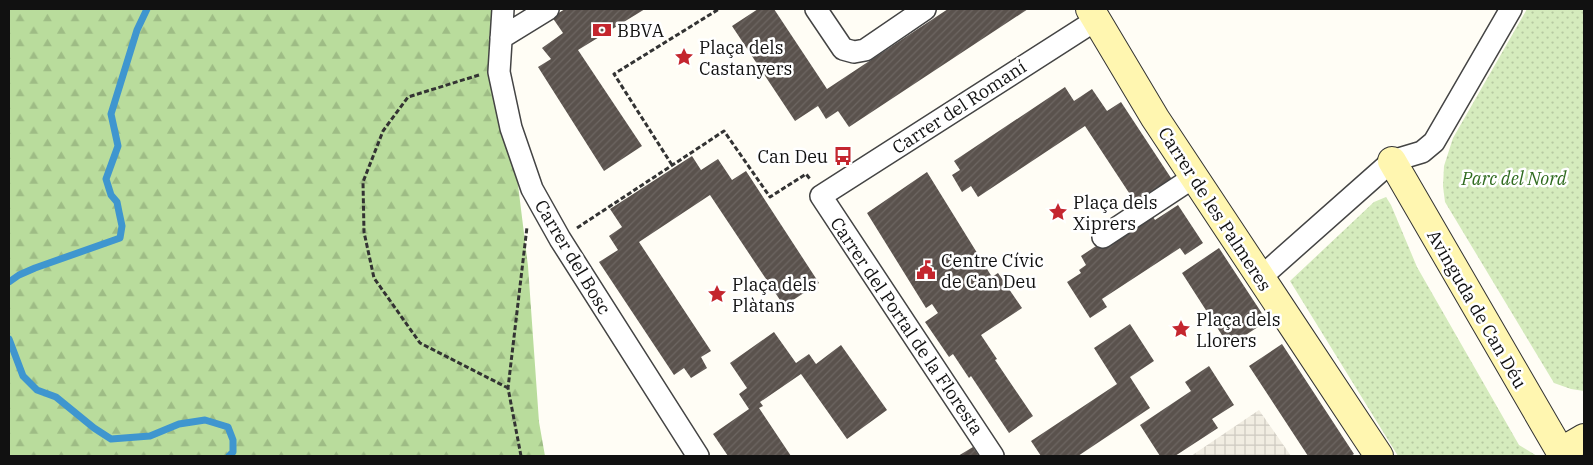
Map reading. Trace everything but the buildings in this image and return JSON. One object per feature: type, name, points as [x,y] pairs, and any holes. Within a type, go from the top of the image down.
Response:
[{"type":"street","name":"Carrer del Bosc","points":[[503,9],[499,69],[511,128],[532,189],[560,240],[698,456]]},
{"type":"street","points":[[501,38],[548,9]]},
{"type":"street","points":[[816,9],[843,49],[854,52],[865,50],[925,9]]},
{"type":"street","points":[[1260,278],[1392,161],[1422,152],[1434,142],[1511,9]]},
{"type":"street","name":"Carrer de les Palmeres","points":[[1094,15],[1155,118],[1379,456]]},
{"type":"street","name":"Carrer del Romaní","points":[[821,196],[1096,20],[1094,15]]},
{"type":"street","name":"Avinguda de Can Déu","points":[[1392,161],[1561,454]]},
{"type":"street","points":[[1103,236],[1194,177]]},
{"type":"street","name":"Carrer del Portal de la Floresta","points":[[821,196],[993,456]]},
{"type":"street","points":[[1561,454],[1584,438]]},
{"type":"path","points":[[672,165],[614,74],[719,9]]},
{"type":"path","points":[[499,69],[408,97],[383,131],[363,182],[364,232],[374,278],[420,343],[508,388]]},
{"type":"path","points":[[560,240],[724,131],[770,197],[806,174],[821,196]]},
{"type":"path","points":[[521,456],[508,388],[532,189]]},
{"type":"green space","points":[[9,9],[504,9],[511,128],[528,266],[539,422],[545,456],[9,456]]},
{"type":"green space","name":"Parc del Nord","points":[[1527,9],[1584,9],[1584,391],[1554,383],[1445,202],[1443,186],[1444,166],[1453,138]]},
{"type":"green space","points":[[1386,197],[1417,267],[1519,445],[1537,456],[1398,456],[1290,281],[1374,202]]},
{"type":"shaded area","points":[[1259,410],[1291,456],[1191,456]]},
{"type":"waterway","points":[[9,282],[35,268],[120,238],[122,226],[117,202],[111,195],[106,179],[118,146],[111,114],[137,30],[147,9]]},
{"type":"waterway","points":[[9,339],[23,376],[37,390],[56,397],[94,428],[111,439],[150,436],[179,424],[205,420],[228,427],[233,440],[233,452],[229,456]]},
{"type":"place","name":"BBVA","points":[[602,30]]},
{"type":"place","name":"Plaça dels Castanyers","points":[[684,57]]},
{"type":"place","name":"Can Deu","points":[[843,156]]},
{"type":"place","name":"Plaça dels Xiprers","points":[[1058,212]]},
{"type":"place","name":"Centre Cívic de Can Deu","points":[[926,270]]},
{"type":"place","name":"Plaça dels Plàtans","points":[[717,294]]},
{"type":"place","name":"Plaça dels Llorers","points":[[1181,329]]}]
